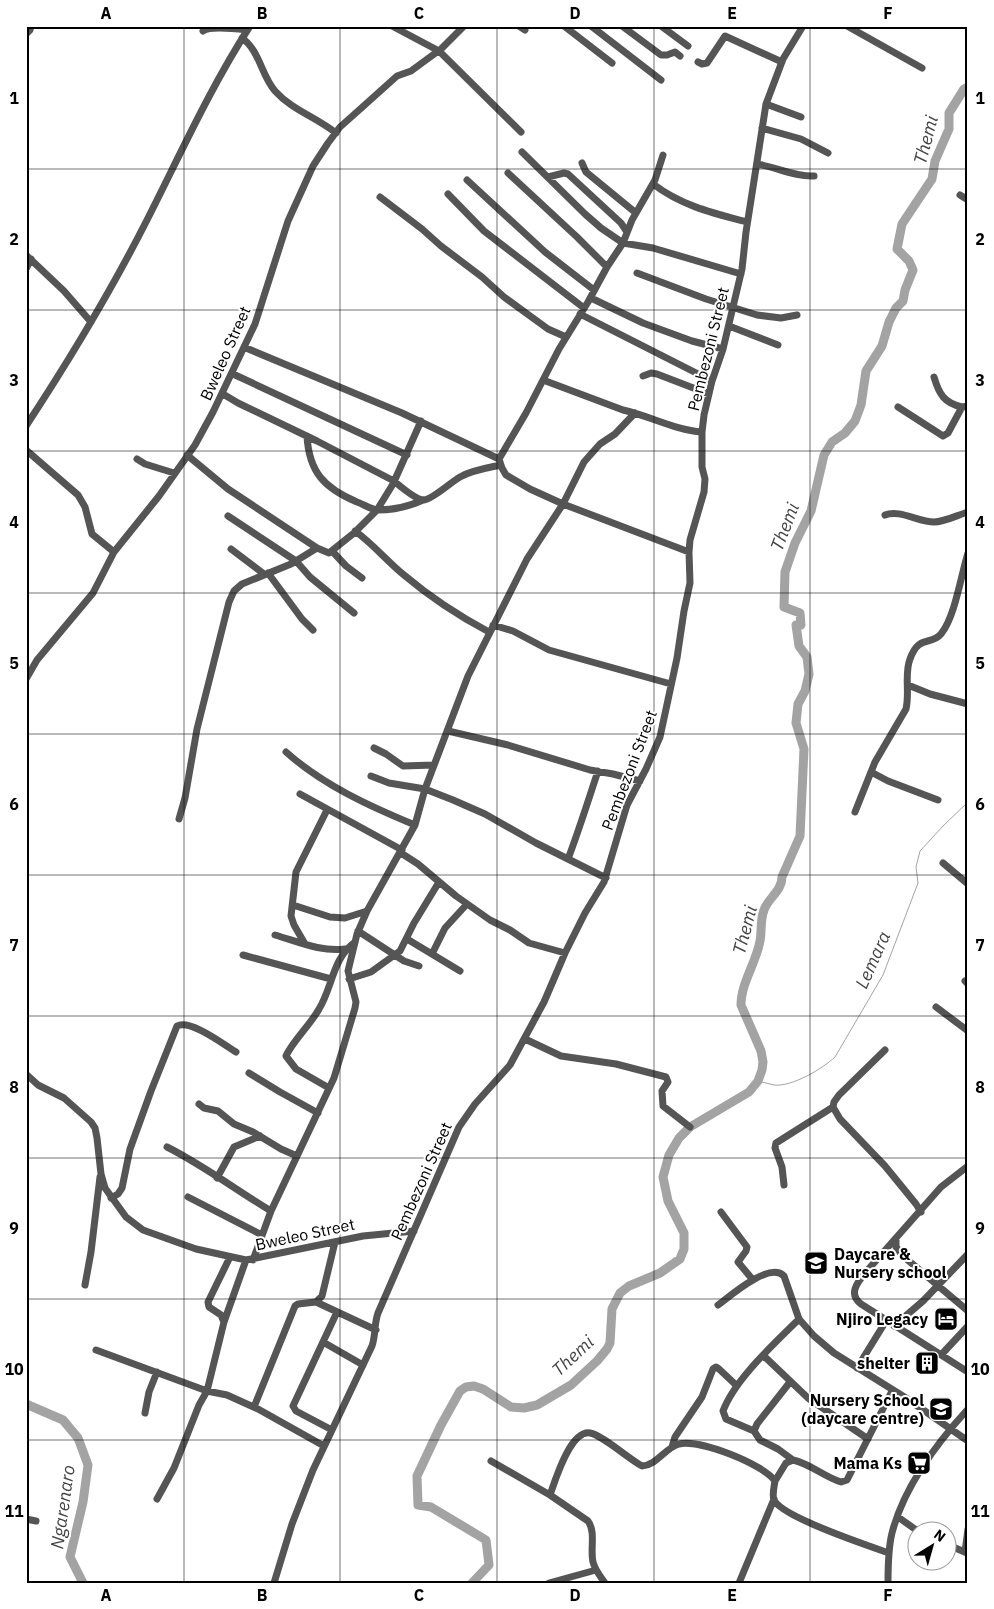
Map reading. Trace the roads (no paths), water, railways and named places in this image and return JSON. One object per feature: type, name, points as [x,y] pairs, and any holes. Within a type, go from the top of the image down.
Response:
[{"type":"street","points":[[26,34],[31,26]]},
{"type":"street","points":[[392,26],[439,51],[521,132]]},
{"type":"street","points":[[564,26],[612,63]]},
{"type":"street","points":[[591,26],[662,80]]},
{"type":"street","points":[[622,26],[660,55],[675,52],[680,56]]},
{"type":"street","points":[[661,26],[688,46]]},
{"type":"street","name":"Pembezoni Street","points":[[274,1583],[295,1515],[312,1470],[372,1346],[378,1313],[459,1127],[475,1104],[510,1065],[525,1039],[585,913],[606,878],[627,805],[660,737],[677,658],[690,583],[688,552],[704,492],[702,432],[704,415],[712,381],[723,349],[741,274],[766,104],[782,62],[803,26]]},
{"type":"street","points":[[847,26],[922,68]]},
{"type":"street","points":[[204,31],[215,27],[224,29],[248,28]]},
{"type":"street","name":"Bweleo Street","points":[[26,679],[37,660],[93,593],[114,552],[155,501],[195,445],[246,348],[256,324],[288,221],[313,166],[336,133],[358,111],[397,76],[411,71],[439,51],[462,27]]},
{"type":"street","points":[[26,426],[69,361],[91,322],[136,241],[226,64],[248,28]]},
{"type":"street","points":[[698,62],[702,64],[707,63],[725,36],[782,62]]},
{"type":"street","points":[[242,38],[252,47],[267,80],[283,99],[336,133]]},
{"type":"street","points":[[766,104],[802,117]]},
{"type":"street","points":[[762,128],[801,139],[828,153]]},
{"type":"street","points":[[522,152],[585,214],[623,243],[653,248],[741,274]]},
{"type":"street","points":[[307,436],[308,453],[311,462],[323,482],[333,490],[377,510],[410,505],[424,500],[460,477],[500,462],[566,337],[623,243],[636,214],[653,184],[663,155]]},
{"type":"street","points":[[582,162],[586,172],[636,214]]},
{"type":"street","points":[[757,164],[771,166],[803,176],[814,176]]},
{"type":"street","points":[[508,173],[577,237],[607,268]]},
{"type":"street","points":[[548,176],[568,174],[621,223],[627,232]]},
{"type":"street","points":[[467,180],[592,294],[643,323],[692,341],[723,349]]},
{"type":"street","points":[[653,184],[674,199],[748,222]]},
{"type":"street","points":[[448,194],[484,231],[582,311],[712,381]]},
{"type":"street","points":[[960,195],[968,200]]},
{"type":"street","points":[[380,197],[468,266],[504,297],[548,329],[566,337]]},
{"type":"street","points":[[29,257],[64,291],[91,322]]},
{"type":"street","points":[[26,269],[29,257]]},
{"type":"street","points":[[637,273],[733,308],[770,318],[790,318],[797,315]]},
{"type":"street","points":[[729,326],[778,344]]},
{"type":"street","points":[[246,348],[422,421],[500,462],[506,475],[530,489],[563,504],[688,552]]},
{"type":"street","points":[[233,374],[407,455]]},
{"type":"street","points":[[643,376],[657,374],[709,394]]},
{"type":"street","points":[[898,407],[943,436],[950,430],[965,406],[942,398],[938,392],[934,377]]},
{"type":"street","points":[[543,380],[602,403],[678,428],[702,432]]},
{"type":"street","points":[[223,394],[394,481],[420,500],[424,500]]},
{"type":"street","points":[[157,1499],[174,1468],[199,1405],[207,1391],[224,1322],[271,1211],[318,1113],[339,1064],[356,1002],[348,971],[358,931],[367,911],[415,826],[424,789],[461,694],[489,632],[527,559],[563,504],[584,462],[600,444],[615,434],[635,413]]},
{"type":"street","points":[[187,455],[228,489],[317,548],[324,552],[332,551],[377,510],[394,481],[422,421]]},
{"type":"street","points":[[26,450],[78,495],[85,507],[92,534],[114,552]]},
{"type":"street","points":[[137,459],[145,464],[174,473]]},
{"type":"street","points":[[885,515],[894,513],[933,522],[968,512]]},
{"type":"street","points":[[228,516],[296,561],[310,577],[354,613]]},
{"type":"street","points":[[355,531],[422,590],[460,616],[489,632]]},
{"type":"street","points":[[179,819],[185,798],[197,729],[229,602],[238,586],[296,561],[317,548]]},
{"type":"street","points":[[230,549],[266,574],[302,619],[314,630]]},
{"type":"street","points":[[332,551],[346,566],[362,578]]},
{"type":"street","points":[[855,812],[871,772],[904,716],[908,700],[908,666],[911,656],[920,643],[936,638],[945,628],[966,567],[968,553]]},
{"type":"street","points":[[493,625],[513,631],[549,650],[671,684]]},
{"type":"street","points":[[908,685],[930,694],[968,704]]},
{"type":"street","points":[[448,731],[508,745],[590,770],[640,781]]},
{"type":"street","points":[[374,748],[403,766],[434,765]]},
{"type":"street","points":[[286,752],[315,775],[350,796],[415,826]]},
{"type":"street","points":[[568,859],[582,823],[598,771]]},
{"type":"street","points":[[871,772],[888,781],[938,800]]},
{"type":"street","points":[[371,776],[396,784],[424,789],[485,814],[606,878]]},
{"type":"street","points":[[300,794],[401,852],[467,904],[499,926],[510,930],[526,942],[565,953]]},
{"type":"street","points":[[304,944],[291,916],[296,872],[327,810]]},
{"type":"street","points":[[943,863],[968,884]]},
{"type":"street","points":[[349,978],[371,972],[400,951],[438,882]]},
{"type":"street","points":[[432,954],[445,928],[467,904]]},
{"type":"street","points":[[293,905],[330,917],[345,918],[367,911]]},
{"type":"street","points":[[358,931],[410,964],[419,966]]},
{"type":"street","points":[[276,935],[328,950],[345,949]]},
{"type":"street","points":[[407,939],[460,971]]},
{"type":"street","points":[[328,1088],[296,1069],[286,1056],[320,1009],[345,949],[355,942]]},
{"type":"street","points":[[242,956],[331,979]]},
{"type":"street","points":[[936,1007],[968,1031]]},
{"type":"street","points":[[111,1198],[120,1192],[122,1188],[130,1148],[177,1026],[180,1024],[187,1025],[236,1052]]},
{"type":"street","points":[[525,1039],[561,1056],[616,1064],[666,1077],[668,1082],[662,1091],[663,1106],[690,1127]]},
{"type":"street","points":[[784,1185],[782,1167],[775,1148],[776,1143],[833,1107],[834,1102],[839,1096],[885,1050]]},
{"type":"street","points":[[249,1073],[318,1113]]},
{"type":"street","name":"Bweleo Street","points":[[26,1074],[38,1085],[64,1098],[91,1122],[95,1128],[100,1174],[105,1188],[126,1217],[143,1230],[196,1249],[250,1260],[335,1242],[414,1230]]},
{"type":"street","points":[[199,1104],[204,1108],[218,1111],[234,1124],[297,1156]]},
{"type":"street","points":[[833,1107],[840,1118],[885,1166],[921,1212]]},
{"type":"street","points":[[217,1178],[234,1147],[260,1136]]},
{"type":"street","points":[[167,1147],[271,1211]]},
{"type":"street","points":[[968,1166],[941,1187],[921,1212],[865,1273],[855,1288],[854,1294],[858,1302],[968,1372]]},
{"type":"street","points":[[85,1284],[91,1252],[100,1174]]},
{"type":"street","points":[[188,1197],[262,1235]]},
{"type":"street","points":[[721,1212],[747,1247],[738,1262],[753,1280]]},
{"type":"street","points":[[896,1240],[896,1247],[903,1256],[968,1311]]},
{"type":"street","points":[[254,1407],[294,1306],[320,1300],[335,1242]]},
{"type":"street","points":[[894,1326],[968,1254]]},
{"type":"street","points":[[224,1322],[221,1315],[209,1307],[208,1302],[230,1257]]},
{"type":"street","points":[[718,1306],[753,1280],[776,1271],[781,1272],[799,1319],[808,1330],[834,1353],[952,1428],[968,1441]]},
{"type":"street","points":[[316,1302],[376,1330]]},
{"type":"street","points":[[332,1430],[296,1411],[293,1406],[337,1312]]},
{"type":"street","points":[[754,1431],[726,1419],[723,1411],[726,1403],[736,1386],[799,1319]]},
{"type":"street","points":[[857,1368],[886,1321]]},
{"type":"street","points":[[941,1355],[968,1326]]},
{"type":"street","points":[[323,1342],[363,1365]]},
{"type":"street","points":[[96,1350],[207,1391],[226,1395],[254,1407],[324,1446]]},
{"type":"street","points":[[764,1356],[790,1382],[828,1413],[868,1439]]},
{"type":"street","points":[[672,1447],[678,1432],[702,1397],[713,1369],[719,1369],[736,1386]]},
{"type":"street","points":[[145,1413],[149,1392],[157,1372]]},
{"type":"street","points":[[790,1382],[757,1424],[754,1431],[756,1437],[793,1460],[841,1482],[846,1480],[892,1391]]},
{"type":"street","points":[[888,1583],[889,1553],[892,1534],[898,1516],[916,1479],[952,1428],[968,1409]]},
{"type":"street","points":[[550,1495],[564,1455],[574,1443],[586,1434],[600,1438],[642,1466],[652,1464],[672,1447],[681,1444],[696,1445],[728,1453],[765,1471],[775,1481]]},
{"type":"street","points":[[740,1583],[774,1499],[775,1481],[786,1463],[793,1460]]},
{"type":"street","points":[[490,1461],[550,1495],[590,1524],[592,1560],[605,1583]]},
{"type":"street","points":[[774,1499],[778,1505],[793,1514],[821,1527],[889,1553]]},
{"type":"street","points":[[898,1516],[906,1522]]},
{"type":"street","points":[[26,1519],[36,1521]]},
{"type":"street","points":[[966,1552],[968,1529]]},
{"type":"street","points":[[549,1583],[596,1570]]},
{"type":"waterway","name":"Themi","points":[[472,1583],[489,1565],[486,1540],[431,1507],[418,1505],[417,1476],[441,1425],[460,1391],[466,1387],[474,1386],[483,1389],[511,1407],[524,1408],[537,1405],[571,1385],[597,1361],[610,1343],[612,1309],[620,1293],[629,1286],[660,1273],[680,1259],[684,1249],[684,1233],[668,1201],[663,1177],[669,1155],[679,1138],[690,1127],[749,1092],[758,1081],[762,1070],[761,1051],[741,1005],[743,989],[761,937],[764,910],[780,886],[800,836],[804,749],[796,723],[798,704],[805,691],[809,674],[807,657],[799,646],[796,625],[801,625],[800,613],[784,607],[785,572],[795,543],[811,511],[824,455],[832,442],[845,433],[855,421],[861,405],[866,371],[882,346],[889,322],[896,308],[903,301],[913,270],[909,261],[897,249],[902,224],[932,179],[935,161],[949,129],[949,113],[964,89],[968,87]]},
{"type":"waterway","name":"Lemara","points":[[758,1081],[774,1085],[789,1083],[815,1072],[835,1057],[883,975],[918,883],[916,867],[920,851],[968,802]]},
{"type":"waterway","name":"Ngarenaro","points":[[26,1404],[63,1420],[78,1438],[88,1465],[83,1502],[70,1557],[83,1583]]},
{"type":"place","name":"Daycare & Nursery school","points":[[816,1263]]},
{"type":"place","name":"Njiro Legacy","points":[[946,1319]]},
{"type":"place","name":"shelter","points":[[927,1363]]},
{"type":"place","name":"Nursery School (daycare centre)","points":[[941,1409]]},
{"type":"place","name":"Mama Ks","points":[[919,1463]]}]
